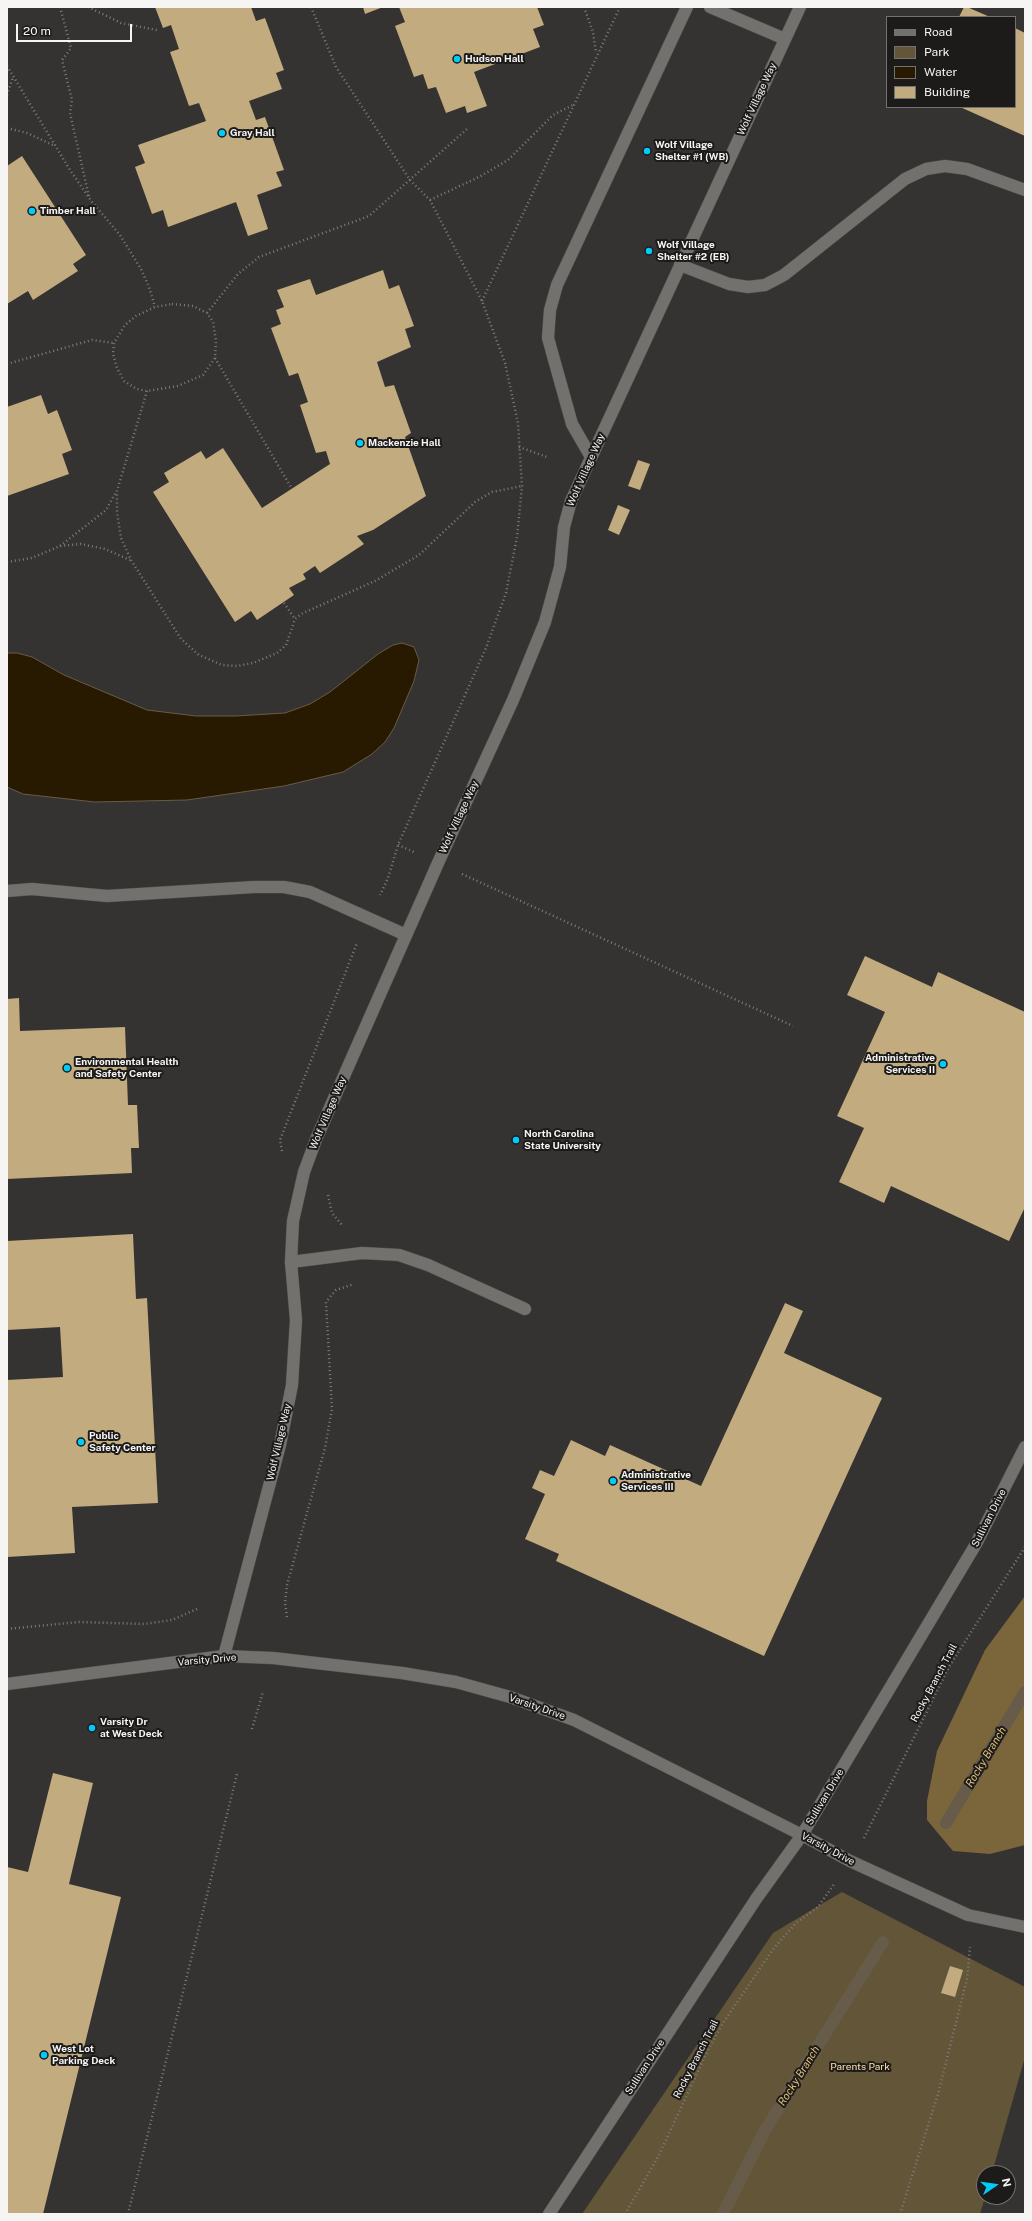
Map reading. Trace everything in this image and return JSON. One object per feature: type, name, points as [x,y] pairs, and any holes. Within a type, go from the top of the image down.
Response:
[{"type":"street","points":[[591,457],[572,424],[548,338],[550,310],[557,285],[687,7]]},
{"type":"street","points":[[710,7],[785,38]]},
{"type":"street","name":"Wolf Village Way","points":[[224,1656],[280,1445],[292,1385],[296,1320],[291,1262],[293,1221],[304,1172],[317,1137],[438,863],[513,700],[545,622],[560,567],[564,527],[571,501],[800,7]]},
{"type":"street","points":[[680,265],[729,284],[748,287],[765,284],[784,275],[905,179],[926,169],[945,166],[967,169],[1025,190]]},
{"type":"street","points":[[7,891],[32,889],[107,896],[254,887],[284,887],[310,892],[406,935]]},
{"type":"street","points":[[291,1262],[362,1253],[399,1255],[428,1265],[525,1310]]},
{"type":"street","name":"Sullivan Drive","points":[[549,2214],[756,1899],[802,1835],[976,1544],[1025,1447]]},
{"type":"street","name":"Varsity Drive","points":[[7,1684],[224,1656],[273,1658],[402,1673],[456,1682],[510,1697],[574,1720],[802,1835],[850,1861],[968,1915],[1025,1928]]},
{"type":"path","points":[[60,7],[71,48],[62,60],[72,100],[70,112],[90,200]]},
{"type":"path","points":[[88,7],[121,23],[157,30]]},
{"type":"path","points":[[282,1155],[280,1140],[354,949],[388,878],[398,845],[486,648],[506,593],[517,537],[522,486],[518,423],[505,363],[482,301],[430,200],[410,180],[336,67],[311,7]]},
{"type":"path","points":[[584,7],[593,32],[596,54]]},
{"type":"path","points":[[482,301],[596,54],[620,7]]},
{"type":"path","points":[[7,66],[55,146],[90,200],[124,242],[150,287],[155,307]]},
{"type":"path","points":[[7,95],[13,76]]},
{"type":"path","points":[[430,200],[479,177],[508,160],[553,115],[573,105]]},
{"type":"path","points":[[7,128],[27,133],[55,146]]},
{"type":"path","points":[[207,313],[238,274],[259,256],[369,216],[467,129]]},
{"type":"path","points":[[172,304],[193,306],[207,313],[213,322],[216,341],[215,358],[203,375],[178,386],[147,391],[137,389],[124,381],[117,368],[113,354],[114,343],[125,325],[155,307],[172,304]]},
{"type":"path","points":[[7,364],[92,340],[114,343]]},
{"type":"path","points":[[215,358],[292,489]]},
{"type":"path","points":[[7,562],[32,558],[60,546],[106,510],[117,491],[147,391]]},
{"type":"path","points":[[519,447],[547,457]]},
{"type":"path","points":[[117,491],[117,512],[121,538],[131,560],[181,639],[190,648],[210,661],[222,665],[237,666],[266,659],[286,646],[294,619],[313,607],[375,581],[419,555],[475,502],[492,492],[522,486]]},
{"type":"path","points":[[60,546],[81,544],[99,548],[131,560]]},
{"type":"path","points":[[284,603],[294,619]]},
{"type":"path","points":[[398,845],[793,1026]]},
{"type":"path","points":[[328,1192],[328,1200],[332,1214],[342,1225]]},
{"type":"path","points":[[287,1617],[285,1603],[286,1585],[325,1448],[332,1409],[326,1302],[336,1290],[354,1284]]},
{"type":"path","name":"Rocky Branch Trail","points":[[867,1834],[949,1667],[1025,1547]]},
{"type":"path","points":[[7,1629],[79,1622],[144,1624],[172,1620],[197,1609]]},
{"type":"path","points":[[252,1729],[263,1692]]},
{"type":"path","points":[[128,2214],[237,1774]]},
{"type":"path","name":"Rocky Branch Trail","points":[[625,2214],[658,2157],[708,2050],[723,2023],[774,1948],[796,1923],[818,1907]]},
{"type":"path","points":[[900,2214],[938,2094],[967,1979],[970,1947]]},
{"type":"green space","name":"Parents Park","points":[[842,1892],[1025,1987],[1025,2057],[994,2165],[976,2165],[976,2205],[983,2205],[980,2214],[582,2214],[773,1933]]},
{"type":"shaded area","points":[[1025,1596],[1025,1845],[990,1854],[953,1851],[927,1820],[927,1801],[937,1751],[985,1650]]},
{"type":"water","points":[[402,643],[414,647],[419,660],[414,681],[394,728],[385,742],[372,754],[343,772],[284,786],[187,800],[95,802],[23,794],[7,787],[7,653],[17,653],[32,657],[64,675],[147,710],[196,716],[236,716],[285,713],[310,704],[330,692],[378,654],[393,645]]},
{"type":"building","name":"Gray Hall","points":[[155,7],[251,7],[256,21],[265,18],[284,70],[276,73],[282,89],[249,101],[256,120],[265,117],[284,170],[276,172],[282,186],[257,195],[268,229],[248,236],[236,202],[168,227],[163,210],[152,214],[135,167],[145,163],[138,145],[206,121],[199,103],[189,106],[170,52],[179,49],[171,25],[163,28]]},
{"type":"building","points":[[363,7],[383,7],[365,14]]},
{"type":"building","name":"Hudson Hall","points":[[399,7],[537,7],[544,25],[533,29],[540,47],[474,72],[487,106],[467,113],[465,106],[446,113],[436,87],[428,89],[423,74],[414,77],[395,26],[405,22]]},
{"type":"building","points":[[964,7],[967,7],[988,16],[960,16]]},
{"type":"building","points":[[1016,28],[1025,33],[1025,136],[962,108],[1016,108]]},
{"type":"building","name":"Timber Hall","points":[[22,156],[86,255],[73,264],[78,271],[33,300],[28,291],[7,304],[7,166]]},
{"type":"building","name":"Mackenzie Hall","points":[[383,270],[389,289],[399,285],[414,326],[405,329],[411,347],[377,362],[385,387],[394,385],[411,433],[405,437],[426,496],[373,530],[357,536],[364,544],[320,573],[315,566],[303,574],[306,579],[289,588],[294,595],[257,620],[251,611],[235,622],[153,492],[169,482],[164,473],[201,451],[206,459],[223,448],[262,508],[330,464],[326,451],[316,453],[300,405],[308,402],[298,373],[289,376],[271,328],[281,324],[276,310],[284,307],[277,290],[310,279],[316,295]]},
{"type":"building","points":[[41,395],[48,414],[57,410],[72,450],[62,454],[69,474],[7,496],[7,407]]},
{"type":"building","points":[[638,460],[650,464],[640,490],[628,486]]},
{"type":"building","points":[[618,505],[630,510],[619,535],[608,530]]},
{"type":"building","name":"Administrative Services II","points":[[865,956],[932,987],[938,972],[1025,1012],[1025,1207],[1009,1241],[891,1186],[884,1203],[839,1182],[864,1128],[837,1116],[885,1012],[847,995]]},
{"type":"building","name":"Environmental Health and Safety Center","points":[[19,998],[20,1031],[125,1027],[128,1105],[137,1105],[139,1148],[131,1148],[132,1173],[7,1179],[7,999]]},
{"type":"building","name":"Public Safety Center","points":[[133,1234],[136,1299],[147,1298],[158,1503],[72,1507],[75,1553],[7,1557],[7,1380],[63,1377],[60,1327],[7,1330],[7,1241]]},
{"type":"building","name":"Administrative Services III","points":[[785,1303],[803,1311],[784,1353],[882,1398],[764,1656],[556,1561],[559,1554],[525,1539],[545,1494],[532,1488],[540,1470],[554,1476],[571,1440],[605,1456],[610,1445],[701,1486]]},
{"type":"building","name":"West Lot Parking Deck","points":[[53,1773],[93,1783],[69,1884],[121,1897],[43,2214],[7,2214],[7,1867],[28,1872]]},
{"type":"building","points":[[950,1966],[963,1970],[955,1997],[941,1993]]},
{"type":"waterway","name":"Rocky Branch","points":[[946,1823],[1025,1692]]},
{"type":"waterway","name":"Rocky Branch","points":[[723,2214],[765,2130],[883,1942]]},
{"type":"place","name":"Hudson Hall","points":[[457,59]]},
{"type":"place","name":"Gray Hall","points":[[222,133]]},
{"type":"place","name":"Wolf Village Shelter #1 (WB)","points":[[647,151]]},
{"type":"place","name":"Timber Hall","points":[[32,211]]},
{"type":"place","name":"Wolf Village Shelter #2 (EB)","points":[[649,251]]},
{"type":"place","name":"Mackenzie Hall","points":[[360,443]]},
{"type":"place","name":"Administrative Services II","points":[[943,1064]]},
{"type":"place","name":"Environmental Health and Safety Center","points":[[67,1068]]},
{"type":"place","name":"North Carolina State University","points":[[516,1140]]},
{"type":"place","name":"Public Safety Center","points":[[81,1442]]},
{"type":"place","name":"Administrative Services III","points":[[613,1481]]},
{"type":"place","name":"Varsity Dr at West Deck","points":[[92,1728]]},
{"type":"place","name":"West Lot Parking Deck","points":[[44,2055]]}]
